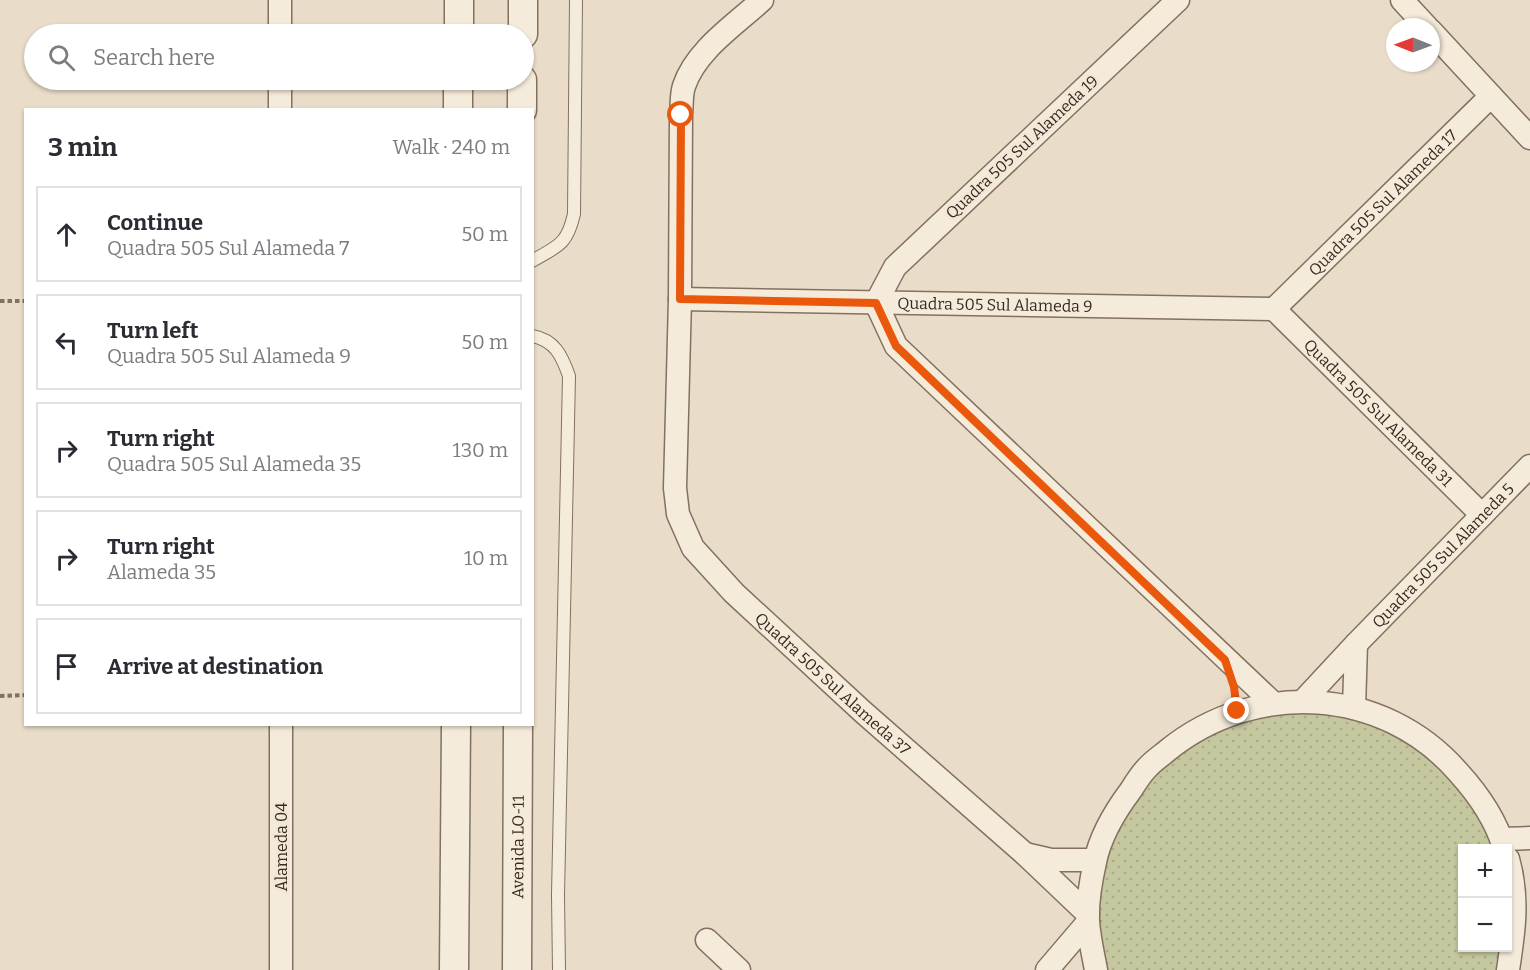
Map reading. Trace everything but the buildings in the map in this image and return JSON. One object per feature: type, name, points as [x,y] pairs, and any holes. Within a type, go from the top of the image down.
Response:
[{"type":"street","points":[[280,0],[280,24]]},
{"type":"street","points":[[459,0],[459,24]]},
{"type":"street","points":[[523,0],[523,24]]},
{"type":"street","name":"Quadra 505 Sul Alameda 37","points":[[762,0],[706,51],[692,69],[683,88],[675,488],[678,514],[693,548],[734,593],[863,712],[1025,854],[1088,918]]},
{"type":"street","name":"Quadra 505 Sul Alameda 19","points":[[876,303],[895,267],[1178,0]]},
{"type":"street","points":[[1402,0],[1419,18]]},
{"type":"street","points":[[1440,41],[1530,138]]},
{"type":"street","points":[[280,90],[280,108]]},
{"type":"street","points":[[458,90],[458,108]]},
{"type":"street","points":[[522,90],[522,108]]},
{"type":"street","name":"Quadra 505 Sul Alameda 17","points":[[1274,309],[1491,96]]},
{"type":"street","name":"Quadra 505 Sul Alameda 9","points":[[680,299],[1274,309]]},
{"type":"street","points":[[876,303],[896,346],[1273,704]]},
{"type":"street","name":"Quadra 505 Sul Alameda 31","points":[[1274,309],[1482,515]]},
{"type":"street","name":"Quadra 505 Sul Alameda 5","points":[[1303,701],[1530,466]]},
{"type":"street","points":[[1353,708],[1356,644]]},
{"type":"street","points":[[1225,660],[1234,687],[1237,711]]},
{"type":"street","points":[[1096,970],[1088,918],[1095,860],[1115,811],[1147,767],[1188,734],[1237,711],[1303,701],[1353,708],[1401,726],[1443,755],[1478,794],[1503,844]]},
{"type":"street","name":"Alameda 04","points":[[281,726],[281,970]]},
{"type":"street","points":[[454,970],[456,726]]},
{"type":"street","name":"Avenida LO-11","points":[[517,970],[518,726]]},
{"type":"street","points":[[1512,846],[1530,838]]},
{"type":"street","points":[[1025,854],[1051,860],[1095,860]]},
{"type":"street","points":[[1512,876],[1530,937]]},
{"type":"street","points":[[1508,970],[1520,905]]},
{"type":"street","points":[[1047,970],[1088,918]]},
{"type":"street","points":[[707,940],[739,970]]},
{"type":"lane","points":[[534,260],[562,243],[570,233],[574,214],[576,0]]},
{"type":"lane","points":[[534,336],[545,338],[557,349],[568,376],[558,895],[559,970]]},
{"type":"path","points":[[0,301],[24,301]]},
{"type":"path","points":[[0,696],[24,695]]},
{"type":"green space","points":[[1273,704],[1354,708],[1444,755],[1500,844],[1458,844],[1458,952],[1508,952],[1508,970],[1096,970],[1095,860],[1147,767]]},
{"type":"route","points":[[681,115],[680,299],[876,303],[896,346],[1225,660],[1234,687],[1237,711]]}]
